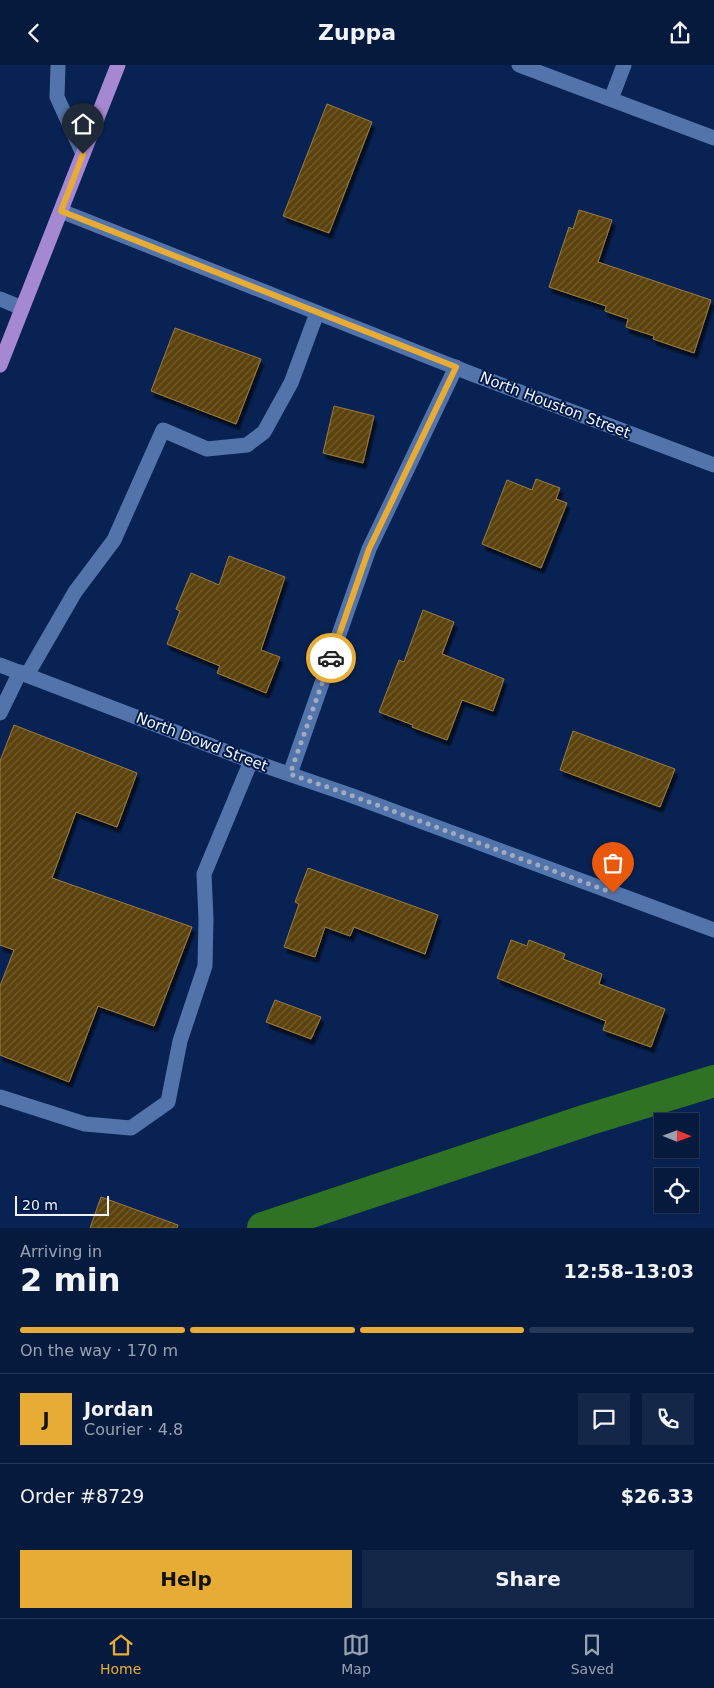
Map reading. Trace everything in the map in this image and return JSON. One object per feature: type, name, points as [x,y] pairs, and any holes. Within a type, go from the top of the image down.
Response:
[{"type":"main road","points":[[0,365],[118,65]]},
{"type":"street","points":[[58,65],[57,97],[83,154]]},
{"type":"street","points":[[519,65],[714,138]]},
{"type":"street","points":[[611,99],[624,65]]},
{"type":"street","name":"North Houston Street","points":[[61,211],[317,313],[714,465]]},
{"type":"street","points":[[0,299],[22,308]]},
{"type":"street","points":[[0,713],[75,592],[114,540],[162,430],[207,449],[247,445],[259,436],[264,432],[291,383],[317,313]]},
{"type":"street","points":[[290,774],[369,549],[456,367]]},
{"type":"street","name":"North Dowd Street","points":[[0,665],[251,761],[350,795],[714,931]]},
{"type":"street","points":[[0,1097],[85,1124],[131,1127],[168,1102],[180,1041],[205,966],[206,919],[204,874],[251,761]]},
{"type":"building","points":[[327,104],[372,122],[329,233],[283,216]]},
{"type":"building","points":[[579,210],[612,220],[598,262],[711,300],[694,353],[653,339],[654,336],[626,327],[628,319],[605,311],[606,306],[549,287],[569,227],[573,229]]},
{"type":"building","points":[[175,328],[261,359],[236,424],[151,391]]},
{"type":"building","points":[[334,406],[374,416],[363,463],[323,453]]},
{"type":"building","points":[[536,479],[560,488],[556,499],[567,503],[541,568],[482,544],[507,480],[532,490]]},
{"type":"building","points":[[229,556],[285,577],[261,650],[280,657],[266,693],[217,673],[220,666],[167,644],[180,611],[176,609],[191,573],[219,585]]},
{"type":"building","points":[[423,610],[454,622],[442,654],[504,679],[493,711],[462,700],[447,740],[379,712],[399,660],[404,662]]},
{"type":"building","points":[[14,725],[137,773],[117,827],[76,812],[52,878],[192,927],[154,1026],[98,1006],[69,1082],[0,1055],[0,986],[14,950],[0,945],[0,761]]},
{"type":"building","points":[[573,731],[675,769],[660,807],[560,770]]},
{"type":"building","points":[[308,868],[438,915],[425,954],[354,927],[350,936],[325,927],[315,957],[284,947],[299,904],[295,902]]},
{"type":"building","points":[[511,940],[527,946],[529,940],[565,954],[563,959],[602,974],[599,984],[665,1009],[651,1047],[603,1030],[606,1021],[497,978]]},
{"type":"building","points":[[275,1000],[321,1017],[311,1039],[266,1022]]},
{"type":"building","points":[[101,1197],[178,1225],[177,1228],[90,1228]]},
{"type":"waterway","points":[[263,1228],[587,1120],[714,1081]]},
{"type":"way so far","points":[[331,658],[290,774],[613,893]]},
{"type":"route","points":[[83,154],[61,211],[456,367],[369,549],[331,658]]}]
